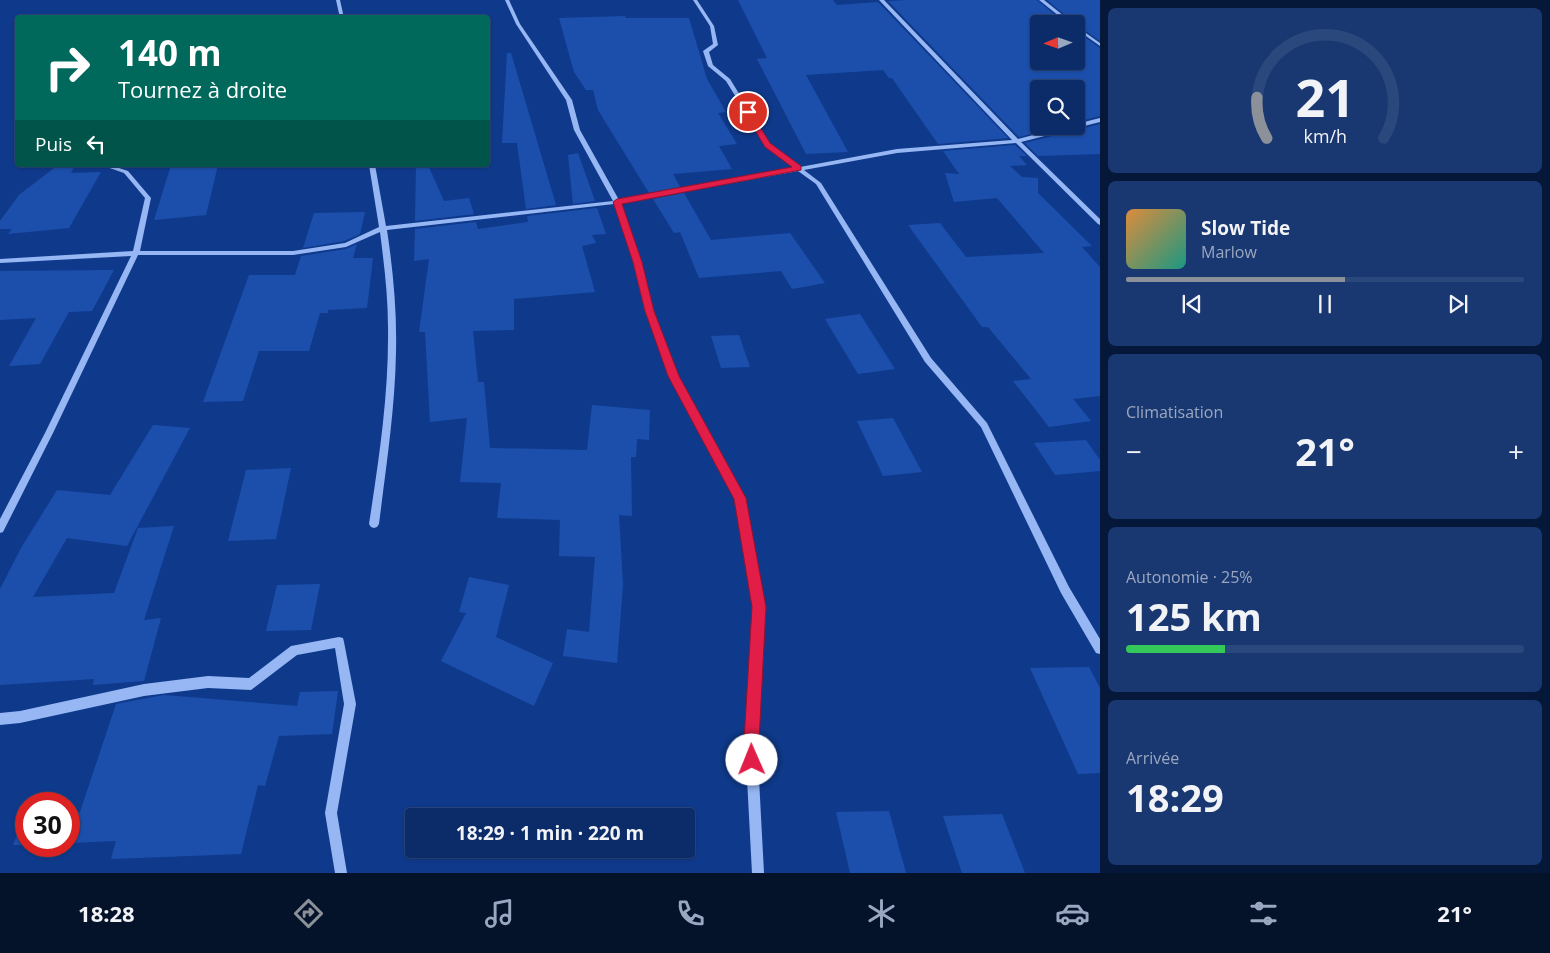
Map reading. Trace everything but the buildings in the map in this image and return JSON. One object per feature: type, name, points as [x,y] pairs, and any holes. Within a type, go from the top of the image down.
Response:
[{"type":"street","points":[[338,0],[341,15]]},
{"type":"street","points":[[506,0],[518,24],[569,100],[577,130],[617,202],[637,262],[650,311],[674,376],[740,498],[759,607],[751,741],[758,873]]},
{"type":"street","points":[[695,0],[712,26],[716,45],[706,51],[712,66],[728,80],[768,145],[818,183],[928,360],[984,426],[1065,590],[1100,649]]},
{"type":"street","points":[[881,0],[1017,141],[1100,222]]},
{"type":"street","points":[[1041,0],[1060,15]]},
{"type":"street","points":[[1085,34],[1100,45]]},
{"type":"street","points":[[1085,124],[1100,120]]},
{"type":"street","points":[[0,261],[136,253],[293,253],[346,245],[384,228],[617,202],[897,151],[1017,141],[1041,135]]},
{"type":"street","points":[[0,529],[50,433],[136,253],[148,198],[126,172],[110,167]]},
{"type":"street","points":[[372,167],[384,228],[392,327],[387,427],[374,524]]},
{"type":"street","points":[[0,719],[20,717],[144,690],[208,682],[251,684],[295,650],[339,642],[350,704],[331,813],[341,873]]},
{"type":"route","points":[[748,112],[768,145],[798,168],[617,202],[637,262],[650,311],[674,376],[740,498],[759,607],[751,741],[752,760]]}]
